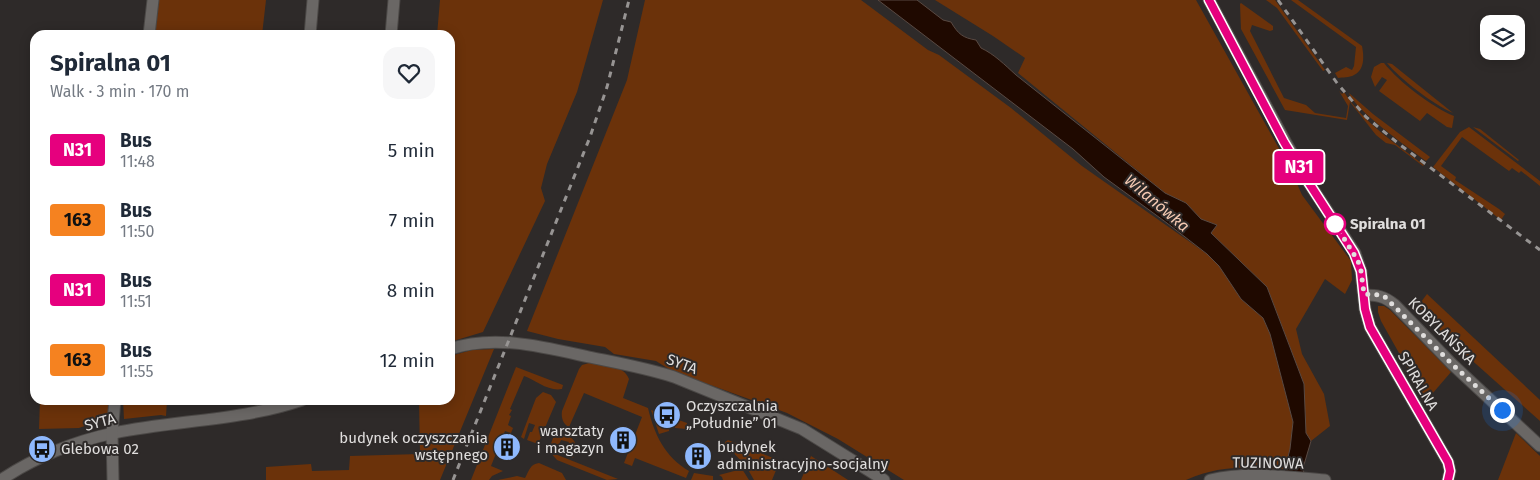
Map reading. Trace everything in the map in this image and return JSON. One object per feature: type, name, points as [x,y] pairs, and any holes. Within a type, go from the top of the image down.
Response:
[{"type":"street","points":[[150,30],[153,0]]},
{"type":"street","points":[[310,30],[313,0]]},
{"type":"street","points":[[392,30],[394,0]]},
{"type":"street","points":[[1209,0],[1284,142],[1354,253],[1361,271],[1364,294]]},
{"type":"street","name":"KOBYLAŃSKA","points":[[1364,294],[1385,297],[1395,305],[1452,364],[1540,446]]},
{"type":"street","name":"SPIRALNA","points":[[1364,294],[1365,309],[1370,327],[1448,462],[1450,471],[1448,480]]},
{"type":"street","name":"SYTA","points":[[455,348],[481,342],[509,343],[656,371],[683,380],[802,429],[884,480]]},
{"type":"street","points":[[113,480],[112,433],[115,405]]},
{"type":"street","name":"SYTA","points":[[1,480],[17,470],[67,447],[112,433],[245,416],[280,405]]},
{"type":"street","name":"TUZINOWA","points":[[1210,480],[1245,475],[1325,480]]},
{"type":"shaded area","points":[[157,0],[266,0],[263,30],[154,30]]},
{"type":"shaded area","points":[[440,0],[603,0],[577,92],[547,164],[541,188],[545,201],[483,332],[455,340],[455,30],[437,30]]},
{"type":"shaded area","points":[[645,0],[861,0],[928,50],[939,55],[1011,108],[1082,166],[1207,254],[1219,266],[1241,299],[1263,318],[1270,334],[1293,422],[1290,449],[1285,469],[1223,469],[1186,480],[904,480],[838,439],[787,413],[672,371],[656,361],[614,354],[605,347],[558,339],[527,331],[627,80]]},
{"type":"shaded area","points":[[935,0],[1196,0],[1291,170],[1302,195],[1351,261],[1352,280],[1345,294],[1325,279],[1296,329],[1302,354],[1324,394],[1330,426],[1311,441],[1306,433],[1304,384],[1267,287],[1211,233],[1217,225],[1201,219],[1186,203],[1165,193],[1018,73],[1025,58]]},
{"type":"shaded area","points":[[1266,0],[1275,0],[1325,70],[1323,71],[1277,8]]},
{"type":"shaded area","points":[[1291,0],[1298,0],[1362,46],[1363,62],[1358,73],[1350,77],[1338,78],[1335,73],[1346,67],[1352,70],[1356,47]]},
{"type":"shaded area","points":[[1241,3],[1273,26],[1273,30],[1270,31],[1252,25],[1250,31],[1284,98],[1306,105],[1315,113],[1346,118],[1348,106],[1339,91],[1342,94],[1344,92],[1370,123],[1424,165],[1395,145],[1386,143],[1376,135],[1350,102],[1347,120],[1285,110],[1241,29]]},
{"type":"shaded area","points":[[1384,63],[1416,93],[1436,107],[1454,116],[1452,128],[1447,127],[1427,113],[1420,121],[1379,91],[1387,80],[1382,77],[1375,87],[1371,77],[1374,67]]},
{"type":"shaded area","points":[[1387,63],[1392,64],[1453,113],[1418,91]]},
{"type":"shaded area","points":[[1349,93],[1373,114],[1430,157],[1426,161],[1383,128],[1361,109]]},
{"type":"shaded area","points":[[1469,127],[1540,181],[1540,186],[1521,171],[1519,173],[1512,168],[1509,171],[1462,137],[1441,166],[1456,177],[1455,180],[1505,214],[1501,220],[1433,167],[1460,132]]},
{"type":"shaded area","points":[[1473,127],[1480,129],[1519,160],[1518,161]]},
{"type":"shaded area","points":[[1427,294],[1540,400],[1540,421],[1449,340],[1418,306]]},
{"type":"shaded area","points":[[1378,306],[1384,306],[1390,310],[1451,372],[1426,401],[1381,321]]},
{"type":"shaded area","points":[[494,349],[440,480],[266,480],[266,467],[311,464],[312,471],[349,470],[350,456],[420,454],[419,405],[455,405],[455,355],[472,350]]},
{"type":"shaded area","points":[[589,363],[612,366],[626,374],[629,379],[623,398],[648,408],[657,436],[667,452],[689,471],[686,478],[635,458],[632,466],[624,463],[642,417],[584,393],[569,427],[565,424],[562,418],[562,411],[579,369],[582,365]]},
{"type":"shaded area","points":[[516,367],[563,385],[562,389],[552,389],[524,376],[510,409],[512,410],[509,415],[511,416],[508,425],[513,428],[511,433],[505,431],[491,466],[503,471],[492,476],[489,480],[471,480]]},
{"type":"shaded area","points":[[543,392],[551,395],[556,402],[538,444],[527,440],[535,425],[529,423],[524,439],[521,437],[536,398]]},
{"type":"shaded area","points":[[40,405],[110,405],[109,417],[79,428],[39,429]]},
{"type":"shaded area","points":[[123,405],[167,405],[166,416],[124,419]]},
{"type":"shaded area","points":[[651,410],[669,417],[669,431],[659,434]]},
{"type":"shaded area","points":[[676,419],[687,423],[687,429],[675,428],[674,421]]},
{"type":"shaded area","points":[[1516,433],[1540,456],[1540,480],[1498,480]]},
{"type":"shaded area","points":[[562,434],[571,438],[575,443],[576,449],[573,458],[563,454],[569,442],[561,440],[558,453],[549,449],[553,438]]},
{"type":"shaded area","points":[[728,440],[778,460],[779,463],[772,480],[754,480],[746,466],[725,444]]},
{"type":"shaded area","points":[[550,452],[618,479],[607,480],[557,460]]},
{"type":"shaded area","points":[[811,456],[848,480],[801,480]]},
{"type":"shaded area","points":[[539,463],[562,473],[566,480],[498,480],[517,476],[525,478],[532,466]]},
{"type":"shaded area","points":[[742,469],[749,480],[723,480],[719,475]]},
{"type":"shaded area","points":[[694,473],[713,476],[713,480],[691,480]]},
{"type":"water","name":"Wilanówka","points":[[878,0],[917,0],[943,20],[951,22],[961,35],[976,40],[981,48],[995,57],[1165,193],[1186,203],[1201,219],[1217,225],[1211,233],[1267,287],[1304,384],[1306,433],[1311,441],[1303,468],[1305,480],[1282,480],[1290,449],[1293,422],[1270,334],[1263,318],[1241,299],[1219,266],[1207,254],[1167,223],[1104,177],[1073,149]]},
{"type":"railway","points":[[453,480],[590,137],[607,87],[629,0]]},
{"type":"railway","points":[[1278,0],[1337,83],[1366,117],[1540,250]]},
{"type":"bus line","name":"N31","points":[[1209,0],[1284,142],[1358,261],[1361,271],[1365,309],[1370,327],[1448,462],[1450,476],[1448,480]]},
{"type":"place","name":"Spiralna 01","points":[[1335,224]]},
{"type":"place","name":"Oczyszczalnia „Południe” 01","points":[[667,415]]},
{"type":"place","name":"warsztaty i magazyn","points":[[623,440]]},
{"type":"place","name":"budynek oczyszczania wstępnego","points":[[507,447]]},
{"type":"place","name":"Glebowa 02","points":[[42,449]]},
{"type":"place","name":"budynek administracyjno-socjalny","points":[[698,456]]},
{"type":"route","points":[[1335,224],[1358,261],[1364,294],[1385,297],[1395,305],[1423,336],[1502,410]]}]
